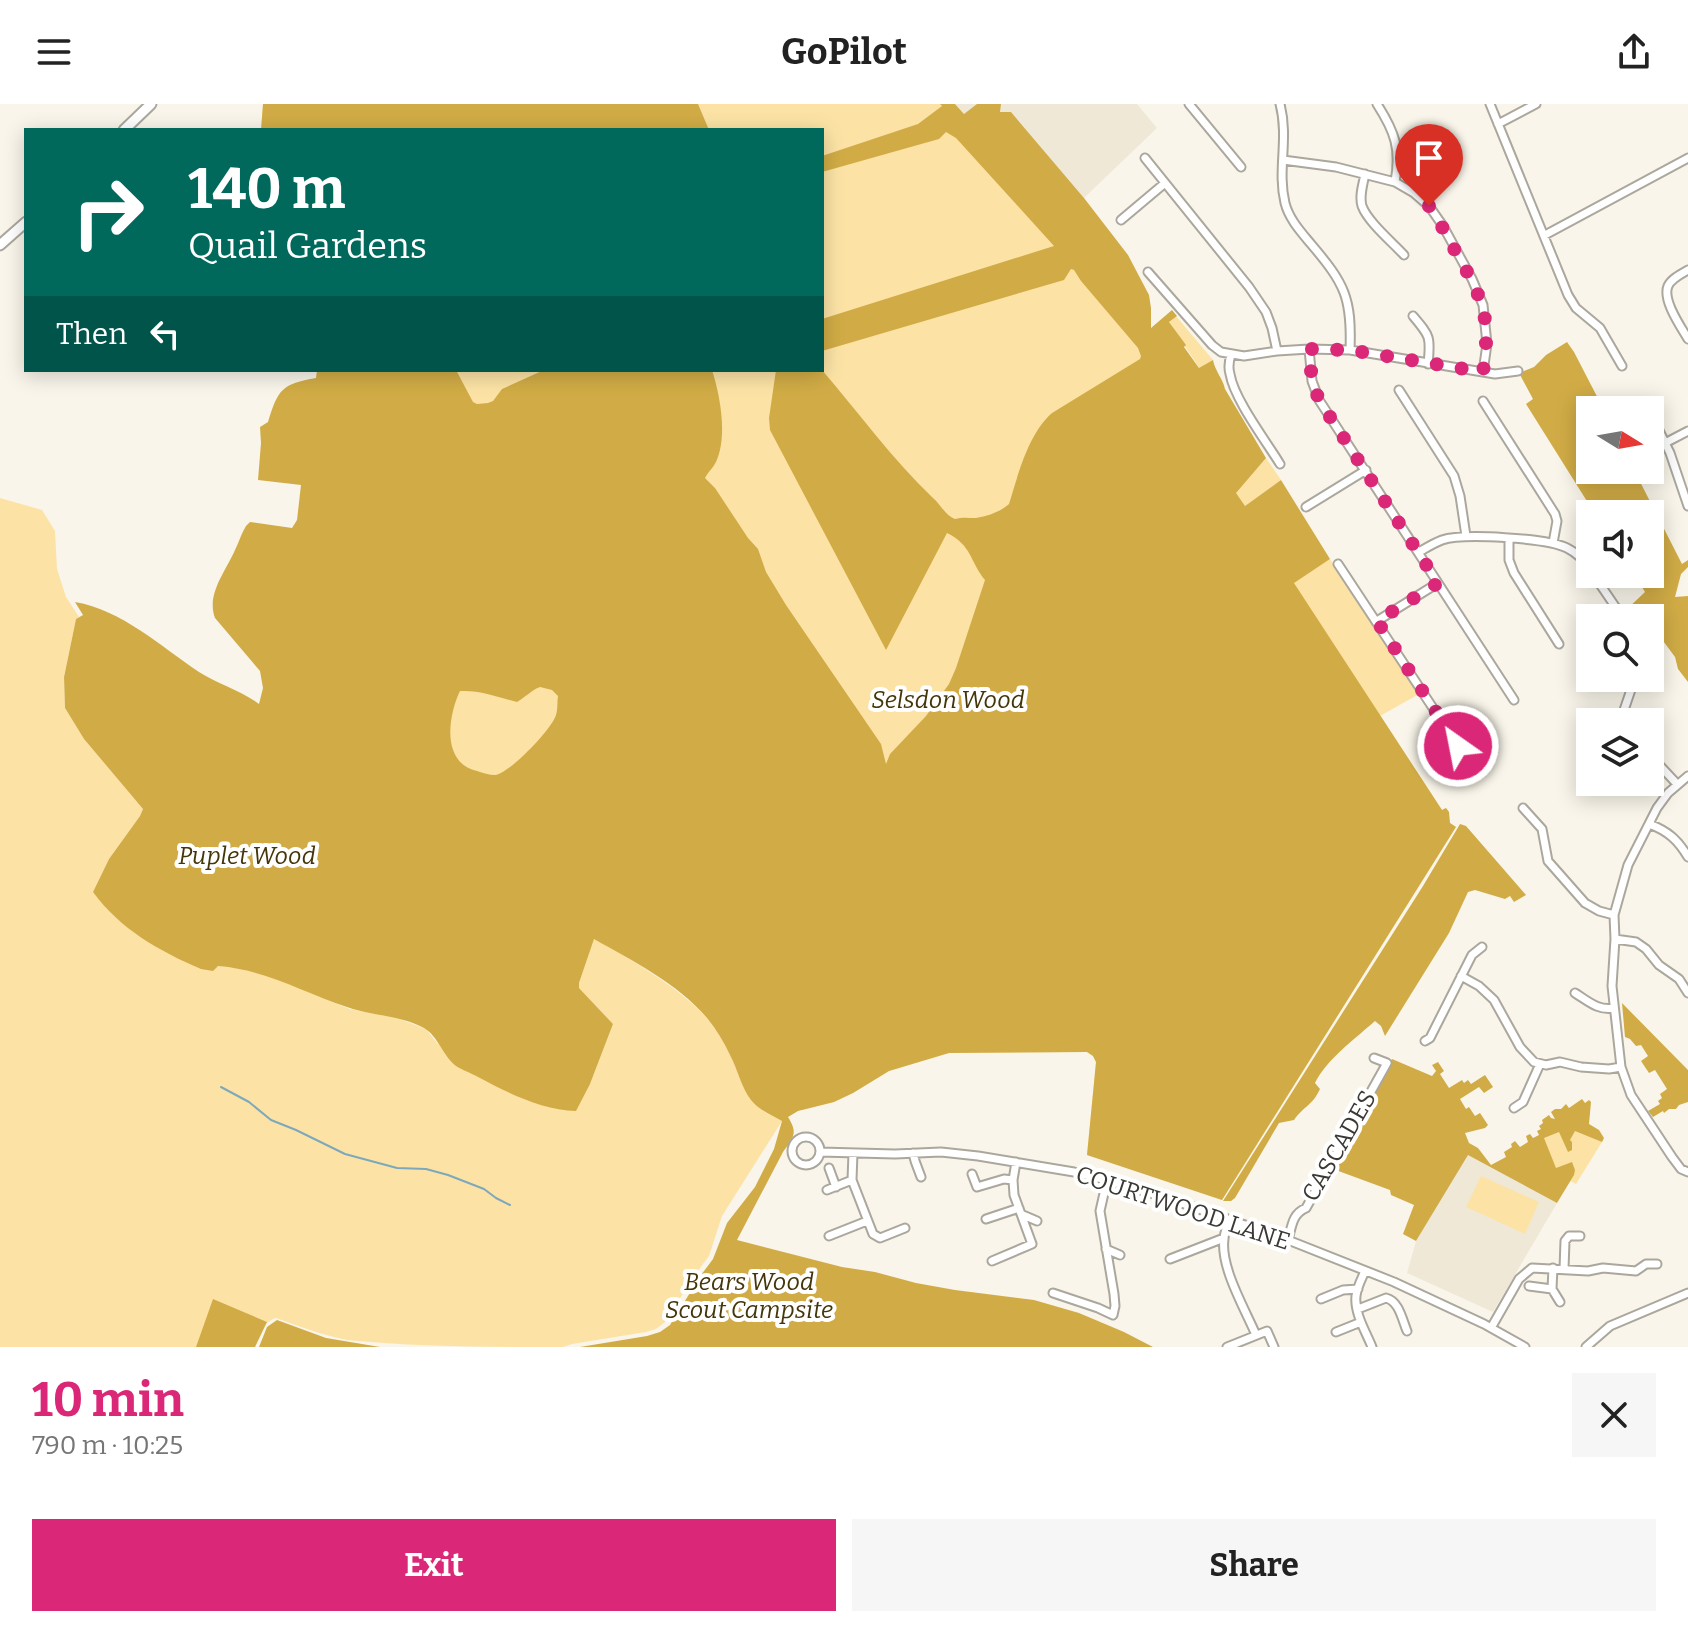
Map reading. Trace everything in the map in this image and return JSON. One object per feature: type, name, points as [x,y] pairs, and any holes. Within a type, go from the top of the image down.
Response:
[{"type":"street","points":[[126,128],[151,104]]},
{"type":"street","points":[[1189,104],[1235,165]]},
{"type":"street","points":[[1280,104],[1285,138],[1282,186],[1285,205],[1296,226],[1332,268],[1346,295],[1351,319],[1350,350]]},
{"type":"street","points":[[1377,104],[1390,127],[1399,153],[1395,182]]},
{"type":"street","points":[[1490,104],[1568,295],[1576,308],[1600,328],[1622,366]]},
{"type":"street","points":[[1498,124],[1536,104]]},
{"type":"street","points":[[1145,158],[1249,287],[1266,312],[1277,351]]},
{"type":"street","points":[[1545,235],[1688,158]]},
{"type":"street","points":[[1283,160],[1336,167],[1395,182],[1429,206],[1472,279],[1483,305],[1487,344],[1483,372]]},
{"type":"street","points":[[1365,174],[1361,196],[1363,206],[1404,255]]},
{"type":"street","points":[[1121,220],[1165,183]]},
{"type":"street","points":[[0,245],[24,224]]},
{"type":"street","points":[[1688,270],[1668,285],[1667,299],[1688,339]]},
{"type":"street","points":[[1148,272],[1212,345],[1231,355],[1309,349],[1350,350],[1483,372],[1518,371]]},
{"type":"street","points":[[1418,318],[1428,333],[1431,345],[1428,364]]},
{"type":"street","points":[[1309,349],[1312,381],[1319,400],[1514,700]]},
{"type":"street","points":[[1231,355],[1230,376],[1236,392],[1280,464]]},
{"type":"street","points":[[1413,392],[1402,394],[1454,476],[1466,536]]},
{"type":"street","points":[[1483,401],[1555,514],[1557,521],[1553,543]]},
{"type":"street","points":[[1489,411],[1499,405]]},
{"type":"street","points":[[1688,431],[1665,443],[1688,506]]},
{"type":"street","points":[[1306,507],[1366,470]]},
{"type":"street","points":[[1419,552],[1443,540],[1466,536],[1553,543],[1576,554]]},
{"type":"street","points":[[1509,539],[1509,560],[1514,573],[1559,644]]},
{"type":"street","points":[[1338,564],[1458,746]]},
{"type":"street","points":[[1377,621],[1438,583]]},
{"type":"street","points":[[1664,770],[1677,784]]},
{"type":"street","points":[[1688,776],[1657,808],[1628,865],[1614,915],[1612,986],[1621,1067],[1631,1095],[1681,1169],[1688,1172]]},
{"type":"street","points":[[1523,808],[1542,829],[1548,861],[1585,903],[1614,915]]},
{"type":"street","points":[[1649,824],[1675,838],[1688,857]]},
{"type":"street","points":[[1615,939],[1636,942],[1646,949],[1659,965],[1679,979],[1688,993]]},
{"type":"street","points":[[1425,1041],[1430,1038],[1472,955],[1482,947]]},
{"type":"street","points":[[1461,976],[1479,986],[1494,1000],[1520,1047],[1534,1062],[1546,1065],[1560,1062],[1609,1069],[1621,1067]]},
{"type":"street","points":[[1575,993],[1596,1007],[1614,1008]]},
{"type":"street","name":"CASCADES","points":[[1288,1240],[1298,1211],[1306,1208],[1387,1063],[1374,1058]]},
{"type":"street","points":[[1514,1108],[1523,1102],[1540,1064]]},
{"type":"street","name":"COURTWOOD LANE","points":[[820,1152],[941,1152],[1016,1162],[1107,1180],[1288,1240],[1394,1282],[1491,1328],[1515,1345],[1525,1347]]},
{"type":"street","points":[[853,1153],[852,1180],[873,1234],[880,1238],[905,1228]]},
{"type":"street","points":[[913,1153],[921,1177]]},
{"type":"street","points":[[992,1261],[1036,1246],[1014,1195],[1016,1162]]},
{"type":"street","points":[[829,1168],[836,1187]]},
{"type":"street","points":[[972,1174],[977,1187],[1004,1179],[1013,1180]]},
{"type":"street","points":[[827,1190],[852,1180]]},
{"type":"street","points":[[1053,1293],[1113,1315],[1115,1306],[1100,1211],[1107,1180]]},
{"type":"street","points":[[986,1219],[1021,1212],[1037,1221]]},
{"type":"street","points":[[829,1236],[867,1221]]},
{"type":"street","points":[[1229,1221],[1224,1238],[1229,1272],[1256,1335]]},
{"type":"street","points":[[1564,1269],[1565,1241],[1569,1236],[1580,1236]]},
{"type":"street","points":[[1170,1259],[1224,1238]]},
{"type":"street","points":[[1106,1249],[1120,1255]]},
{"type":"street","points":[[1491,1328],[1519,1279],[1532,1268],[1636,1271],[1646,1264],[1657,1264]]},
{"type":"street","points":[[1553,1268],[1552,1289],[1560,1302]]},
{"type":"street","points":[[1365,1271],[1356,1296],[1361,1322],[1372,1347]]},
{"type":"street","points":[[1529,1286],[1552,1289]]},
{"type":"street","points":[[1321,1299],[1343,1290],[1358,1289]]},
{"type":"street","points":[[1586,1347],[1610,1326],[1688,1293]]},
{"type":"street","points":[[1358,1309],[1390,1299],[1395,1302],[1407,1331]]},
{"type":"street","points":[[1336,1332],[1361,1322]]},
{"type":"street","points":[[1227,1347],[1267,1331],[1274,1347]]},
{"type":"shaded area","points":[[955,104],[1137,104],[1157,128],[1084,198],[1011,112],[964,114]]},
{"type":"shaded area","points":[[1468,1154],[1557,1203],[1493,1312],[1407,1273],[1416,1241]]},
{"type":"green space","name":"Selsdon Wood","points":[[263,104],[940,104],[1106,297],[1236,492],[1266,458],[1281,480],[1245,506],[1294,582],[1330,559],[1419,694],[1380,716],[1442,810],[1446,808],[1449,812],[1449,822],[1456,827],[1222,1200],[1087,1155],[1096,1062],[1087,1052],[949,1053],[889,1071],[834,1102],[802,1110],[760,1053],[435,805],[317,412],[317,372],[824,372],[824,128],[261,128]]},
{"type":"green space","points":[[263,104],[698,104],[708,128],[261,128]]},
{"type":"green space","name":"Selsdon Wood","points":[[940,104],[955,104],[964,114],[977,104],[1001,104],[1000,112],[1011,112],[1128,255],[1149,295],[1151,328],[1172,310],[1177,316],[1169,322],[1199,368],[1213,360],[1225,389],[1266,458],[1236,493],[1245,506],[1281,480],[1330,559],[1294,583],[1442,810],[1446,808],[1449,812],[1450,823],[1456,827],[1222,1200],[1087,1155],[1096,1062],[1087,1052],[949,1053],[889,1071],[834,1102],[798,1111],[788,1117],[794,1131],[792,1139],[737,1240],[916,1283],[1034,1300],[1079,1313],[1153,1347],[580,1347],[647,1336],[670,1325],[713,1259],[727,1223],[755,1187],[774,1149],[782,1121],[751,1100],[722,1040],[695,1005],[654,974],[594,939],[579,988],[613,1024],[576,1111],[551,1108],[526,1100],[458,1067],[429,1032],[415,1024],[347,1007],[252,972],[218,966],[213,971],[201,969],[170,955],[128,928],[93,892],[109,859],[143,809],[84,739],[65,708],[64,677],[76,619],[83,615],[75,602],[125,621],[199,672],[259,704],[263,688],[260,671],[215,618],[213,600],[218,583],[250,522],[292,528],[297,520],[301,485],[258,480],[260,427],[268,422],[283,390],[316,378],[317,372],[457,372],[477,404],[493,401],[502,389],[540,372],[712,372],[720,403],[722,440],[716,462],[705,478],[758,549],[766,572],[786,605],[881,744],[886,764],[890,754],[926,716],[949,684],[985,580],[966,548],[947,533],[886,650],[770,430],[776,372],[824,372],[904,468],[955,519],[985,516],[1009,504],[1036,432],[1052,413],[1141,356],[1138,348],[1071,269],[1064,280],[824,350],[824,318],[1054,246],[956,138],[946,132],[939,139],[824,171],[824,155],[918,124],[942,106]],"holes":[[[540,687],[552,690],[558,696],[553,722],[530,750],[502,772],[490,775],[465,766],[457,759],[450,737],[460,691],[517,702]]]},
{"type":"green space","points":[[1176,316],[1213,360],[1200,369],[1169,322]]},
{"type":"green space","points":[[1567,342],[1597,396],[1576,396],[1576,484],[1526,404],[1533,399],[1519,373],[1534,367]]},
{"type":"green space","points":[[1576,484],[1641,484],[1649,500],[1586,500]]},
{"type":"green space","points":[[0,498],[42,510],[55,531],[57,569],[66,597],[79,617],[76,619],[64,676],[65,708],[84,739],[143,809],[109,859],[93,892],[218,966],[272,977],[350,1009],[397,1018],[426,1029],[437,1043],[590,1084],[613,1024],[579,988],[594,938],[666,983],[712,1024],[726,1045],[750,1098],[763,1111],[782,1121],[722,1216],[709,1256],[665,1322],[646,1332],[563,1347],[482,1347],[347,1340],[276,1318],[265,1326],[255,1347],[0,1347]]},
{"type":"green space","points":[[1664,529],[1682,564],[1688,560],[1675,597],[1688,596],[1688,682],[1664,642],[1664,604],[1632,604],[1645,592],[1643,588],[1664,588]]},
{"type":"green space","points":[[1460,824],[1466,826],[1526,895],[1514,902],[1510,896],[1505,899],[1475,890],[1468,892],[1449,933],[1385,1036],[1375,1021],[1334,1058],[1315,1083],[1320,1089],[1314,1099],[1294,1120],[1279,1123],[1235,1198],[1223,1201],[1423,886]]},
{"type":"green space","points":[[1622,1003],[1688,1070],[1688,1102],[1653,1117],[1648,1111],[1660,1104],[1660,1094],[1667,1089],[1655,1070],[1649,1073],[1641,1061],[1648,1056],[1641,1045],[1636,1046],[1625,1037]]},
{"type":"green space","points":[[1392,1059],[1432,1076],[1436,1071],[1432,1065],[1438,1062],[1444,1071],[1440,1074],[1449,1088],[1462,1080],[1464,1083],[1468,1080],[1471,1084],[1485,1075],[1493,1087],[1484,1093],[1479,1087],[1460,1099],[1475,1116],[1480,1113],[1488,1125],[1465,1133],[1469,1143],[1478,1148],[1491,1165],[1506,1157],[1504,1152],[1515,1141],[1520,1147],[1528,1142],[1526,1136],[1530,1134],[1533,1138],[1539,1135],[1537,1131],[1541,1129],[1542,1120],[1549,1115],[1555,1119],[1551,1112],[1555,1109],[1561,1109],[1566,1104],[1569,1108],[1582,1099],[1585,1103],[1591,1102],[1589,1124],[1599,1130],[1604,1138],[1602,1142],[1575,1131],[1570,1140],[1572,1150],[1568,1152],[1559,1132],[1544,1138],[1556,1168],[1572,1162],[1575,1170],[1557,1203],[1468,1155],[1416,1241],[1403,1234],[1414,1205],[1391,1195],[1390,1190],[1333,1169]]},
{"type":"green space","points":[[1552,1119],[1602,1142],[1576,1184],[1529,1159]]},
{"type":"green space","points":[[1481,1176],[1539,1202],[1525,1234],[1466,1207]]},
{"type":"green space","points":[[213,1299],[267,1322],[255,1347],[196,1347]]},
{"type":"green space","points":[[277,1320],[326,1338],[380,1347],[259,1347],[267,1327]]},
{"type":"waterway","points":[[221,1087],[249,1102],[271,1120],[345,1154],[397,1168],[426,1169],[448,1175],[484,1189],[510,1205]]},
{"type":"route","points":[[1429,206],[1472,279],[1483,305],[1487,344],[1483,372],[1350,350],[1309,349],[1312,381],[1319,400],[1438,583],[1377,621],[1458,746]]},
{"type":"park label","name":"Puplet Wood","points":[[247,856]]},
{"type":"park label","name":"Bears Wood Scout Campsite","points":[[749,1296]]}]
